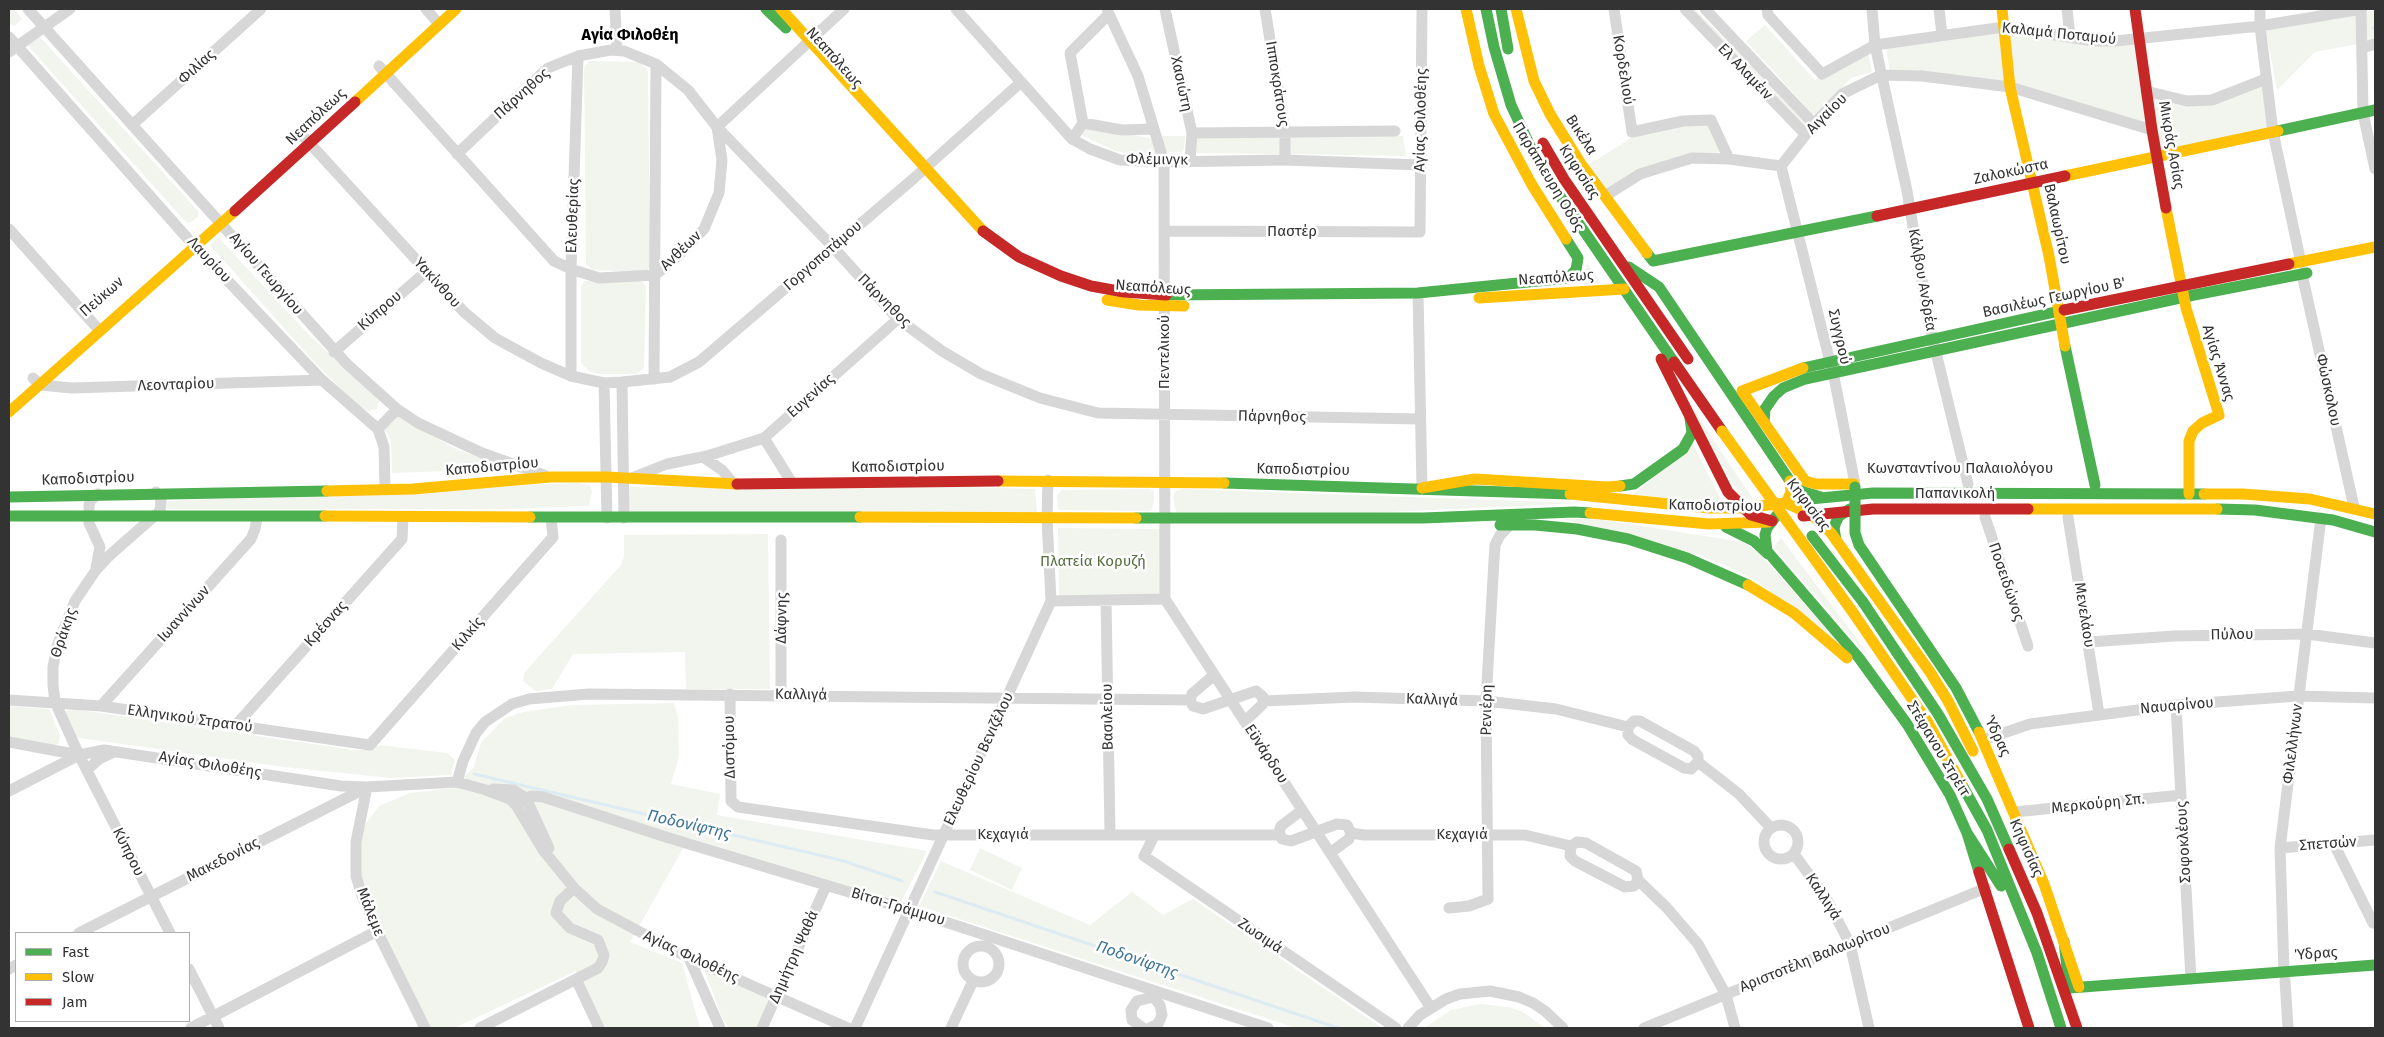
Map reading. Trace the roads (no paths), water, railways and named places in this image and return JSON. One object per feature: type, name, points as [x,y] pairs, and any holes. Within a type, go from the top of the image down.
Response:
[{"type":"main road","name":"Νεαπόλεως","points":[[193,243],[382,69],[432,16],[442,9]]},
{"type":"main road","name":"Νεαπόλεως","points":[[432,16],[456,9]]},
{"type":"main road","name":"Νεαπόλεως","points":[[766,9],[806,42]]},
{"type":"main road","name":"Νεαπόλεως","points":[[781,9],[806,42],[921,172],[976,227],[997,243],[1033,264],[1091,286],[1164,301]]},
{"type":"main road","name":"Παράπλευρη Οδός","points":[[1466,9],[1479,66],[1494,114],[1532,185],[1575,252],[1578,262],[1574,273]]},
{"type":"main road","name":"Κηφισίας","points":[[1486,9],[1499,67],[1511,105],[1553,186],[1722,431],[1917,704],[1949,758],[1987,830],[2024,923],[2061,1028]]},
{"type":"main road","points":[[1501,9],[1511,62]]},
{"type":"main road","name":"Βικέλα","points":[[1516,9],[1534,81],[1550,114],[1605,196],[1652,261]]},
{"type":"main road","name":"Βαλαωρίτου","points":[[2002,9],[2010,87],[2049,256],[2060,324],[2095,485]]},
{"type":"main road","name":"Μικράς Ασίας","points":[[2136,9],[2156,156],[2182,291]]},
{"type":"main road","name":"Ζαλοκώστα","points":[[1652,261],[1910,209],[2375,110]]},
{"type":"main road","name":"Κηφισίας","points":[[1539,135],[1564,179],[1694,368]]},
{"type":"main road","name":"Νεαπόλεως","points":[[921,172],[946,208]]},
{"type":"main road","name":"Νεαπόλεως","points":[[958,221],[985,244],[1014,264],[1061,287],[1112,301],[1418,297],[1624,289]]},
{"type":"main road","name":"Πεύκων","points":[[11,402],[193,243]]},
{"type":"main road","name":"Βασιλέως Γεωργίου Β'","points":[[2302,268],[2375,247]]},
{"type":"main road","name":"Βασιλέως Γεωργίου Β'","points":[[1764,422],[1767,406],[1783,388],[1831,366],[1932,339],[2058,312],[2302,268],[2375,258]]},
{"type":"main road","points":[[1622,262],[1659,287],[1690,329],[1790,481],[1804,492],[1821,497]]},
{"type":"main road","name":"Νεαπόλεως","points":[[1418,297],[1559,280],[1568,278],[1574,273]]},
{"type":"main road","name":"Βασιλέως Γεωργίου Β'","points":[[1742,391],[1804,367],[1831,366],[1935,351],[2060,324],[2182,291]]},
{"type":"main road","name":"Αγίας Άννας","points":[[2182,291],[2219,415],[2202,423],[2188,441],[2189,494]]},
{"type":"main road","points":[[1631,300],[1728,492],[1751,515],[1772,521]]},
{"type":"main road","name":"Κηφισίας","points":[[1690,329],[1718,357],[1804,481]]},
{"type":"main road","points":[[1422,488],[1475,479],[1607,487],[1634,484],[1684,449],[1692,433],[1690,418]]},
{"type":"main road","name":"Κηφισίας","points":[[1732,425],[1780,493],[1863,602],[1938,714],[1987,799],[2032,898],[2077,1028]]},
{"type":"main road","name":"Καποδιστρίου","points":[[9,497],[156,492],[385,489],[550,477],[628,477],[734,484],[1048,480],[1165,482],[1422,488],[1588,495],[1669,506],[1742,508],[1786,503]]},
{"type":"main road","points":[[1790,481],[1791,492],[1786,503],[1812,515],[1836,540],[1898,626],[1948,701],[1978,762],[1987,799]]},
{"type":"main road","name":"Κωνσταντίνου Παλαιολόγου","points":[[1804,481],[1816,484],[1855,486],[1968,484],[2095,485],[2115,494]]},
{"type":"main road","name":"Συγγρού","points":[[1853,514],[1855,486]]},
{"type":"main road","name":"Κωνσταντίνου Παλαιολόγου","points":[[1786,503],[1821,497],[1873,493],[2189,494],[2287,496],[2354,507],[2375,514]]},
{"type":"main road","name":"Στέφανου Στρέιτ","points":[[1786,503],[1767,528],[1764,543],[1771,558],[1853,651],[1894,705],[1942,782],[1967,833],[2029,1028]]},
{"type":"main road","name":"Παπανικολή","points":[[1853,514],[2092,517],[2140,510]]},
{"type":"main road","name":"Παπανικολή","points":[[1772,521],[1812,515],[1853,514],[2255,510],[2321,518],[2375,532]]},
{"type":"main road","name":"Καποδιστρίου","points":[[9,516],[1423,518],[1574,512],[1709,524],[1772,521]]},
{"type":"main road","points":[[1836,540],[1834,534],[1836,522],[1844,512],[1853,514]]},
{"type":"main road","name":"Ύδρας","points":[[1853,514],[1855,533],[1859,546],[1946,673],[1983,740],[2014,812],[2064,942],[2079,987]]},
{"type":"main road","points":[[1423,518],[1455,526],[1510,525],[1577,529],[1628,539],[1687,558],[1754,588],[1794,613],[1833,644],[1894,705]]},
{"type":"main road","points":[[1709,524],[1744,534],[1764,548],[1771,558]]},
{"type":"main road","points":[[1967,833],[2024,923]]},
{"type":"main road","points":[[2063,988],[2068,976],[2064,942]]},
{"type":"main road","name":"Ύδρας","points":[[2063,988],[2191,979],[2285,976],[2375,965]]},
{"type":"street","name":"Αγίου Γεωργίου","points":[[28,9],[334,352],[398,409],[418,423],[482,453],[550,477]]},
{"type":"street","points":[[11,45],[45,28],[70,9]]},
{"type":"street","name":"Φιλίας","points":[[132,125],[261,9]]},
{"type":"street","points":[[615,9],[617,50]]},
{"type":"street","points":[[717,127],[806,42],[844,9]]},
{"type":"street","name":"Φλέμινγκ","points":[[956,9],[1072,139],[1090,150],[1120,160],[1164,162],[1286,160],[1420,164]]},
{"type":"street","name":"Χασιώτη","points":[[1165,9],[1192,133],[1190,161]]},
{"type":"street","name":"Ιπποκράτους","points":[[1265,9],[1285,132],[1286,160]]},
{"type":"street","name":"Αγίας Φιλοθέης","points":[[1420,232],[1422,9]]},
{"type":"street","name":"Κορδελιού","points":[[1614,9],[1632,132],[1683,121],[1711,120],[1729,159]]},
{"type":"street","name":"Ελ Αλαμέιν","points":[[1685,9],[1805,134]]},
{"type":"street","name":"Ελ Αλαμέιν","points":[[1705,9],[1814,124]]},
{"type":"street","name":"Καλαμά Ποταμού","points":[[1767,9],[1768,15],[1822,74],[1875,45],[2004,27],[2101,41],[2139,40],[2260,26],[2361,9]]},
{"type":"street","points":[[1872,9],[1875,45],[1881,75]]},
{"type":"street","points":[[1939,9],[1942,35]]},
{"type":"street","points":[[2067,9],[2070,37]]},
{"type":"street","name":"Φώσκολου","points":[[2260,9],[2260,26],[2273,132],[2354,507]]},
{"type":"street","points":[[2361,9],[2363,113],[2375,169]]},
{"type":"street","points":[[1072,139],[1083,123],[1070,53],[1108,11]]},
{"type":"street","name":"Πεντελικού","points":[[1108,11],[1138,76],[1164,162],[1165,482]]},
{"type":"street","points":[[2362,48],[2375,44]]},
{"type":"street","name":"Λαυρίου","points":[[11,45],[322,380],[378,429]]},
{"type":"street","name":"Πάρνηθος","points":[[457,154],[548,68],[578,56],[617,50],[656,64],[688,90],[717,127],[833,247],[898,319],[942,351],[981,374],[1040,398],[1098,413],[1165,416],[1420,419]]},
{"type":"street","name":"Ελευθερίας","points":[[571,376],[571,269],[578,56]]},
{"type":"street","points":[[654,379],[656,64]]},
{"type":"street","name":"Ανθέων","points":[[382,69],[540,248],[554,261],[599,278],[655,276],[677,258],[704,229],[719,193],[722,160],[717,127]]},
{"type":"street","name":"Αιγαίου","points":[[1781,166],[1805,134],[1842,94],[1881,75],[1922,76],[2010,87],[2152,130]]},
{"type":"street","name":"Κάλβου Ανδρέα","points":[[1881,75],[1910,209],[1932,339],[1968,484]]},
{"type":"street","points":[[2146,91],[2187,101],[2212,100],[2266,79]]},
{"type":"street","name":"Γοργοποτάμου","points":[[604,383],[670,377],[699,362],[921,172],[1020,82]]},
{"type":"street","points":[[1083,123],[1122,130],[1153,129]]},
{"type":"street","name":"Φλέμινγκ","points":[[1192,133],[1395,132]]},
{"type":"street","name":"Υακίνθου","points":[[306,140],[464,312],[495,338],[540,363],[571,376],[604,383]]},
{"type":"street","points":[[1605,196],[1640,174],[1692,158],[1729,159],[1781,166]]},
{"type":"street","name":"Συγγρού","points":[[1781,166],[1831,366],[1855,486]]},
{"type":"street","points":[[9,229],[97,327]]},
{"type":"street","name":"Παστέρ","points":[[1164,232],[1420,232]]},
{"type":"street","name":"Κύπρου","points":[[334,352],[427,271]]},
{"type":"street","points":[[1418,297],[1422,488]]},
{"type":"street","name":"Ευγενίας","points":[[764,438],[898,319]]},
{"type":"street","name":"Λεονταρίου","points":[[36,381],[72,388],[322,380]]},
{"type":"street","points":[[622,382],[628,477],[624,518]]},
{"type":"street","points":[[604,383],[607,518]]},
{"type":"street","points":[[385,489],[384,447],[378,429],[398,409]]},
{"type":"street","points":[[628,477],[764,438],[792,483]]},
{"type":"street","points":[[703,457],[722,470],[734,484]]},
{"type":"street","name":"Ελευθερίου Βενιζέλου","points":[[855,1028],[1051,601],[1047,518],[1048,480]]},
{"type":"street","points":[[1051,601],[1165,599],[1165,482]]},
{"type":"street","points":[[155,516],[162,504],[156,492]]},
{"type":"street","points":[[89,516],[90,503],[98,494]]},
{"type":"street","name":"Θράκης","points":[[89,516],[100,547],[96,570]]},
{"type":"street","name":"Θράκης","points":[[55,702],[53,667],[57,646],[75,601],[96,570],[110,554],[155,516]]},
{"type":"street","name":"Ιωαννίνων","points":[[101,706],[251,540],[256,529],[256,517]]},
{"type":"street","name":"Κρέσνας","points":[[236,725],[402,539],[403,517]]},
{"type":"street","name":"Ποσειδώνος","points":[[1985,517],[2028,646]]},
{"type":"street","name":"Μενελάου","points":[[2068,517],[2099,714]]},
{"type":"street","name":"Κιλκίς","points":[[370,745],[553,537],[551,518]]},
{"type":"street","name":"Φιλελλήνων","points":[[2288,1028],[2280,848],[2321,518]]},
{"type":"street","name":"Ρενιέρη","points":[[1449,908],[1469,906],[1488,899],[1486,701],[1495,545],[1500,534],[1510,525]]},
{"type":"street","name":"Δάφνης","points":[[780,695],[781,540]]},
{"type":"street","name":"Εϋνάρδου","points":[[1165,599],[1430,1008]]},
{"type":"street","name":"Βασιλείου","points":[[1106,600],[1110,834]]},
{"type":"street","name":"Πύλου","points":[[2089,642],[2174,636],[2307,634],[2375,643]]},
{"type":"street","points":[[1190,700],[1192,694],[1214,675]]},
{"type":"street","name":"Καλλιγά","points":[[457,782],[463,761],[476,733],[496,713],[512,704],[529,699],[589,694],[1007,697],[1190,700],[1193,706],[1203,709],[1253,691],[1259,692],[1264,701],[1354,697],[1486,701],[1556,709],[1628,727],[1634,722],[1640,721],[1694,750],[1698,756],[1698,762],[1739,794],[1771,828]]},
{"type":"street","name":"Διστόμου","points":[[730,694],[731,800]]},
{"type":"street","name":"Ναυαρίνου","points":[[1983,740],[2030,724],[2176,705],[2298,696],[2375,698]]},
{"type":"street","name":"Ελληνικού Στρατού","points":[[9,700],[101,706],[370,745]]},
{"type":"street","points":[[1245,721],[1262,707],[1264,701]]},
{"type":"street","name":"Κύπρου","points":[[55,702],[79,755],[169,932]]},
{"type":"street","name":"Σοφοκλέους","points":[[2176,705],[2191,979]]},
{"type":"street","points":[[1628,727],[1628,735],[1633,740],[1684,768],[1691,769],[1698,762]]},
{"type":"street","points":[[9,742],[79,755]]},
{"type":"street","name":"Αγίας Φιλοθέης","points":[[79,755],[98,750],[117,751],[341,786],[367,787],[457,782],[486,790],[513,790],[549,846],[552,860],[574,888],[597,909],[620,923],[689,958],[848,1028]]},
{"type":"street","points":[[87,770],[99,759],[117,751]]},
{"type":"street","points":[[9,791],[79,755]]},
{"type":"street","points":[[341,786],[347,794],[345,798]]},
{"type":"street","name":"Μακεδονίας","points":[[81,932],[367,787]]},
{"type":"street","name":"Μάλεμε","points":[[367,787],[355,858],[362,896],[377,931],[425,1028]]},
{"type":"street","name":"Μερκούρη Σπ.","points":[[2014,812],[2181,795]]},
{"type":"street","name":"Βίτσι-Γράμμου","points":[[521,801],[543,797],[826,886],[909,910],[987,942],[1268,1028]]},
{"type":"street","name":"Κεχαγιά","points":[[731,800],[738,807],[886,829],[944,835],[1280,835],[1285,841],[1291,841],[1341,823],[1347,825],[1351,833],[1364,835],[1525,835],[1571,846],[1576,842],[1586,843],[1634,869],[1638,874],[1638,880],[1667,908],[1698,944],[1726,995],[1736,1028]]},
{"type":"street","points":[[1280,835],[1279,829],[1283,823],[1302,810]]},
{"type":"street","points":[[1783,824],[1796,832],[1799,842],[1794,854],[1784,859],[1778,859],[1766,851],[1764,838],[1771,828],[1783,824]]},
{"type":"street","points":[[1330,853],[1349,839],[1351,833]]},
{"type":"street","name":"Ζωσιμά","points":[[1154,836],[1144,856],[1396,1028]]},
{"type":"street","name":"Σπετσών","points":[[2280,848],[2375,840]]},
{"type":"street","points":[[2334,844],[2373,923]]},
{"type":"street","points":[[1571,846],[1570,856],[1575,861],[1625,887],[1634,886],[1638,880]]},
{"type":"street","name":"Καλλιγά","points":[[1794,854],[1826,898],[1850,944],[1870,1028]]},
{"type":"street","name":"Δημήτρη Ψαθά","points":[[762,1028],[826,886]]},
{"type":"street","points":[[480,1028],[598,968],[604,955],[598,940],[570,928],[556,912],[560,901],[574,888]]},
{"type":"street","name":"Αριστοτέλη Βαλαωρίτου","points":[[1644,1028],[1986,888]]},
{"type":"street","points":[[191,1028],[377,931]]},
{"type":"street","points":[[987,942],[998,959],[998,971],[990,980],[978,982],[973,980],[965,972],[963,961],[969,951],[987,942]]},
{"type":"street","points":[[689,958],[720,1028]]},
{"type":"street","points":[[190,971],[219,1028]]},
{"type":"street","points":[[576,979],[599,1028]]},
{"type":"street","points":[[951,1028],[973,980]]},
{"type":"street","points":[[1408,1028],[1430,1008],[1460,994],[1474,992],[1505,993],[1533,1002],[1563,1028]]},
{"type":"street","points":[[1154,994],[1160,1005],[1162,1015],[1158,1024],[1143,1028],[1132,1020],[1131,1010],[1137,1001],[1154,994]]},
{"type":"waterway","name":"Ποδονίφτης","points":[[474,774],[844,861],[902,881]]},
{"type":"waterway","name":"Ποδονίφτης","points":[[935,892],[1338,1028]]},
{"type":"district","name":"Αγία Φιλοθέη","points":[[630,36]]},
{"type":"park label","name":"Πλατεία Κορυζή","points":[[1093,562]]}]
